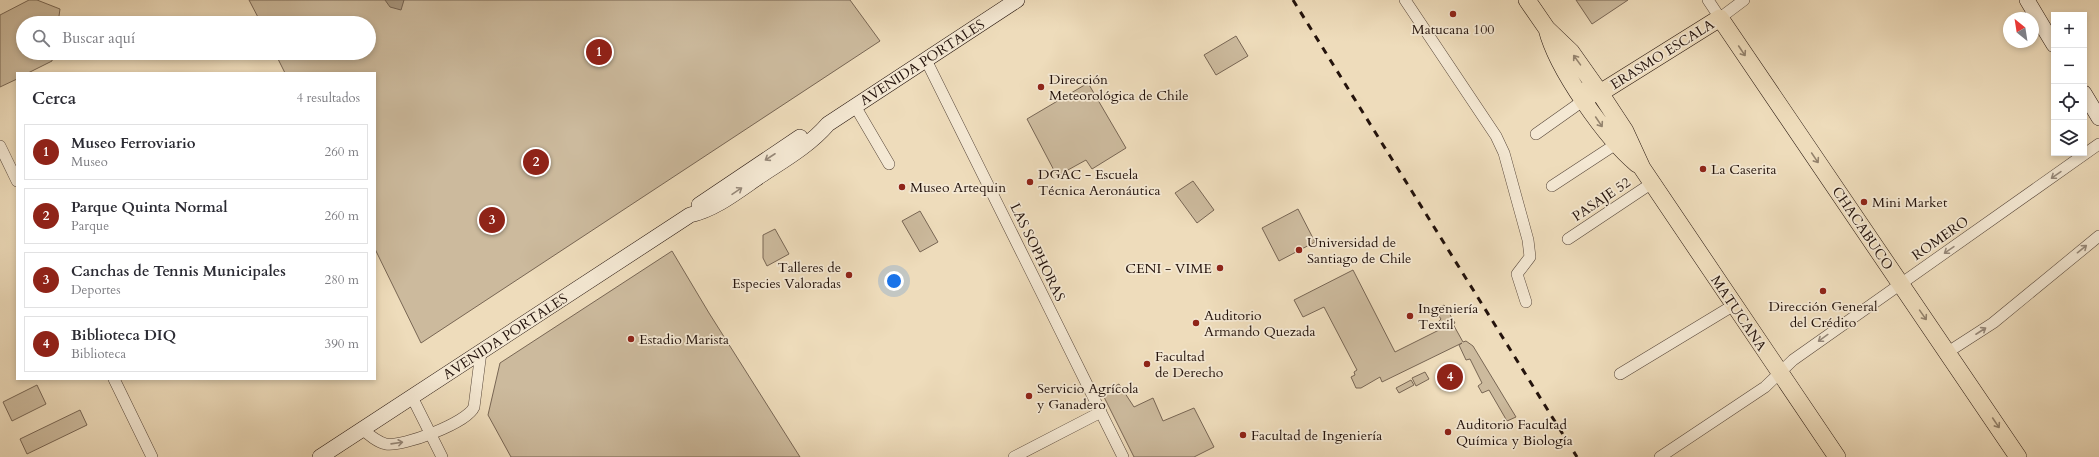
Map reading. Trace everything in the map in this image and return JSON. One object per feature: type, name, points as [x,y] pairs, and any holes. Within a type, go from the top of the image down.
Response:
[{"type":"main road","name":"AVENIDA PORTALES","points":[[320,457],[690,215],[706,210],[734,194],[812,141],[828,124],[1017,0]]},
{"type":"main road","name":"MATUCANA","points":[[1527,0],[1547,29],[1571,52],[1600,92],[1625,131],[1642,168],[1837,457]]},
{"type":"main road","points":[[2031,1],[2051,38]]},
{"type":"main road","name":"ERASMO ESCALA","points":[[1600,92],[1720,18]]},
{"type":"main road","name":"CHACABUCO","points":[[1720,18],[2018,457]]},
{"type":"main road","name":"MATUCANA","points":[[1547,29],[1556,56],[1581,95],[1616,144],[1642,168]]},
{"type":"main road","points":[[1581,95],[1600,92]]},
{"type":"main road","points":[[2087,98],[2099,118]]},
{"type":"street","points":[[1405,0],[1496,136],[1504,152],[1528,240],[1530,257],[1517,274],[1526,302]]},
{"type":"street","name":"CHACABUCO","points":[[1708,0],[1720,18]]},
{"type":"street","name":"ERASMO ESCALA","points":[[1720,18],[1744,0]]},
{"type":"street","name":"LAS SOPHORAS","points":[[926,60],[1123,457]]},
{"type":"street","points":[[1536,134],[1581,95]]},
{"type":"street","points":[[855,106],[889,164]]},
{"type":"street","points":[[1552,186],[1616,144]]},
{"type":"street","name":"ROMERO","points":[[1660,457],[1744,402],[1765,387],[1793,360],[2099,144]]},
{"type":"street","points":[[0,146],[16,179]]},
{"type":"street","name":"PASAJE 52","points":[[1568,239],[1652,183]]},
{"type":"street","points":[[1948,352],[1993,323],[2099,236]]},
{"type":"street","points":[[1620,374],[1734,305]]},
{"type":"street","points":[[362,429],[378,441],[386,444],[395,444],[431,434],[472,411],[481,352]]},
{"type":"street","points":[[114,380],[152,457]]},
{"type":"street","points":[[412,397],[442,457]]},
{"type":"street","points":[[1014,457],[1101,412]]},
{"type":"shaded area","points":[[29,0],[37,0],[60,9],[59,16],[16,16],[16,60],[52,61],[30,72],[16,72],[16,79],[0,87],[0,15]]},
{"type":"shaded area","points":[[249,0],[850,0],[880,41],[421,343],[376,251],[376,72],[284,72],[278,60],[376,60],[376,16],[257,16]]},
{"type":"shaded area","points":[[385,0],[404,0],[401,10],[390,7]]},
{"type":"shaded area","points":[[1576,0],[1628,0],[1592,24]]},
{"type":"shaded area","points":[[1236,36],[1248,56],[1216,75],[1204,55]]},
{"type":"shaded area","points":[[1088,83],[1126,148],[1092,169],[1086,160],[1057,176],[1027,119]]},
{"type":"shaded area","points":[[1193,181],[1214,210],[1197,223],[1175,193]]},
{"type":"shaded area","points":[[1298,209],[1315,242],[1279,261],[1262,228]]},
{"type":"shaded area","points":[[920,211],[938,242],[920,252],[902,221]]},
{"type":"shaded area","points":[[775,229],[789,254],[767,266],[763,258],[763,235]]},
{"type":"shaded area","name":"Estadio Marista","points":[[672,251],[709,313],[800,457],[511,457],[488,415],[500,363]]},
{"type":"shaded area","points":[[1353,270],[1395,352],[1441,329],[1438,322],[1441,319],[1435,310],[1444,305],[1455,323],[1453,324],[1463,342],[1466,341],[1473,346],[1516,417],[1507,421],[1489,390],[1482,393],[1478,386],[1482,383],[1470,359],[1466,360],[1459,345],[1462,343],[1382,382],[1380,377],[1361,388],[1356,388],[1351,377],[1355,375],[1354,372],[1357,370],[1324,307],[1303,317],[1294,300]]},
{"type":"shaded area","points":[[1425,372],[1429,379],[1416,386],[1412,378]]},
{"type":"shaded area","points":[[1411,380],[1414,385],[1399,393],[1396,388]]},
{"type":"shaded area","points":[[1119,384],[1134,407],[1153,398],[1163,421],[1194,408],[1214,447],[1194,457],[1134,457],[1102,393]]},
{"type":"shaded area","points":[[37,385],[46,404],[12,421],[3,402]]},
{"type":"shaded area","points":[[80,410],[87,425],[27,454],[20,439]]},
{"type":"railway","points":[[1293,0],[1577,457]]},
{"type":"place","name":"Matucana 100","points":[[1453,14]]},
{"type":"place","name":"Museo Ferroviario","points":[[599,52]]},
{"type":"place","name":"Dirección Meteorológica de Chile","points":[[1041,87]]},
{"type":"place","name":"Parque Quinta Normal","points":[[536,162]]},
{"type":"place","name":"La Caserita","points":[[1703,169]]},
{"type":"place","name":"DGAC - Escuela Técnica Aeronáutica","points":[[1030,182]]},
{"type":"place","name":"Museo Artequin","points":[[902,187]]},
{"type":"place","name":"Mini Market","points":[[1864,202]]},
{"type":"place","name":"Canchas de Tennis Municipales","points":[[492,220]]},
{"type":"place","name":"Universidad de Santiago de Chile","points":[[1299,250]]},
{"type":"place","name":"CENI - VIME","points":[[1220,268]]},
{"type":"place","name":"Talleres de Especies Valoradas","points":[[849,275]]},
{"type":"place","name":"Dirección General del Crédito","points":[[1823,291]]},
{"type":"place","name":"Ingeniería Textil","points":[[1410,316]]},
{"type":"place","name":"Auditorio Armando Quezada","points":[[1196,323]]},
{"type":"place","name":"Estadio Marista","points":[[631,339]]},
{"type":"place","name":"Facultad de Derecho","points":[[1147,364]]},
{"type":"place","name":"Biblioteca DIQ","points":[[1450,377]]},
{"type":"place","name":"Servicio Agrícola y Ganadero","points":[[1029,396]]},
{"type":"place","name":"Auditorio Facultad Química y Biología","points":[[1448,432]]},
{"type":"place","name":"Facultad de Ingeniería","points":[[1243,435]]}]
